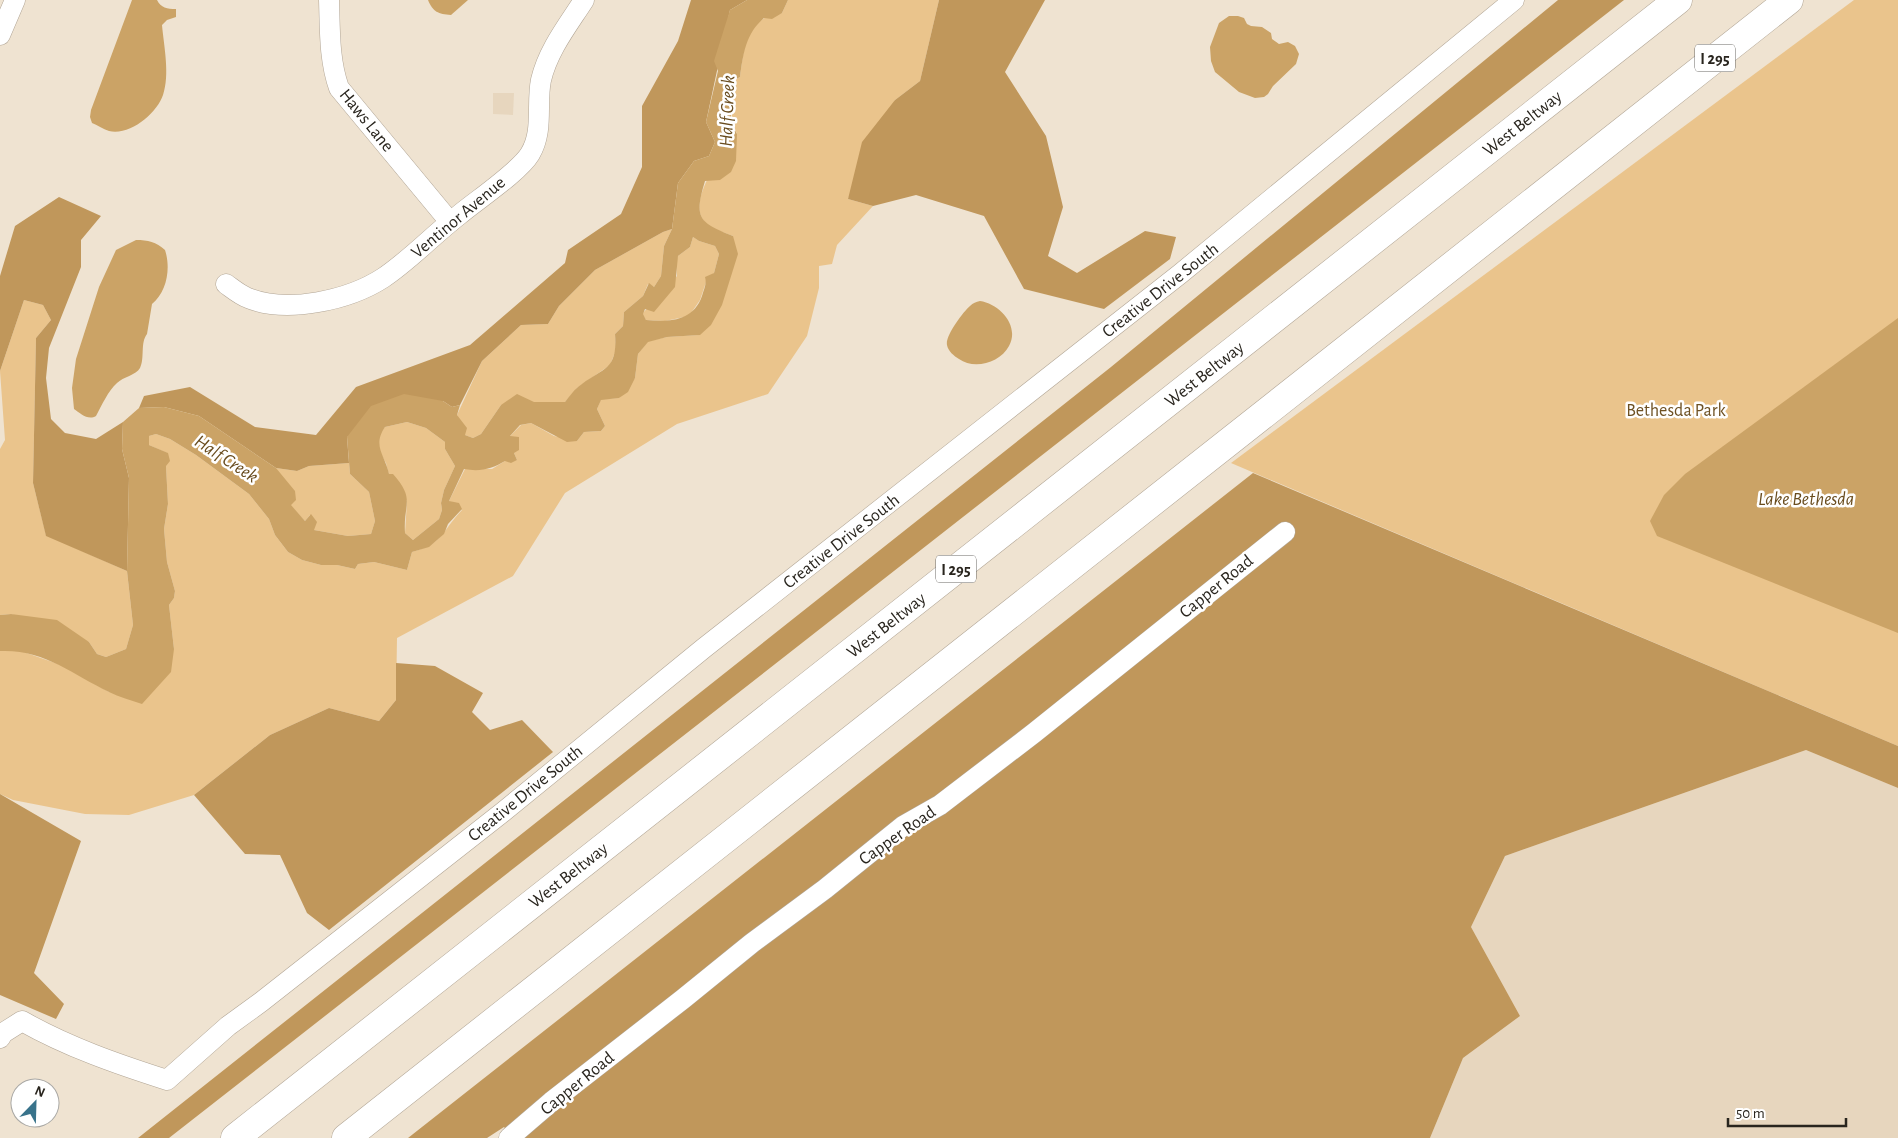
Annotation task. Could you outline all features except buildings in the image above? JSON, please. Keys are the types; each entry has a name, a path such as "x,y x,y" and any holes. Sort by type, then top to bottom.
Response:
{"highway":[{"name":"I 295","path":"346,1138 1789,0"},
{"name":"West Beltway","path":"235,1138 1671,5"}],"street":[{"path":"0,35 15,0"},
{"name":"Haws Lane","path":"328,0 331,56 340,88 450,222"},
{"name":"Ventinor Avenue","path":"226,284 248,298 265,303 295,305 320,302 352,293 382,279 401,264 519,167 530,155 536,141 539,125 538,94 547,62 584,0"},
{"name":"Creative Drive South","path":"0,1038 3,1033 22,1021 47,1035 113,1062 167,1080 228,1026 503,812 704,648 1195,262 1514,0"},
{"name":"Capper Road","path":"509,1138 551,1102 752,943 825,889 903,826 940,804 1034,733 1285,532"}],"shaded area":[{"path":"691,0 747,0 730,10 706,122 715,142 709,156 694,161 678,183 672,229 663,232 595,270 559,306 548,324 521,325 482,361 460,405 452,407 443,401 347,437 349,463 309,466 297,471 276,468 199,416 164,407 139,408 144,396 190,387 255,427 316,435 356,387 470,345 565,263 568,250 621,214 642,167 642,106 678,41"},
{"path":"939,0 1045,0 1005,72 1046,136 1063,207 1048,256 1077,273 1145,231 1176,237 1170,259 1104,309 1024,289 984,216 916,195 873,206 848,199 862,142 895,100 920,81"},
{"path":"1558,0 1624,0 169,1138 138,1138 1111,367"},
{"path":"493,93 514,93 513,115 493,114"},
{"path":"59,197 101,216 81,240 81,267 49,348 46,378 51,419 65,433 96,439 123,422 122,449 129,478 127,571 46,536 33,483 36,338 51,320 43,305 24,300 0,371 0,276 15,226"},
{"path":"1253,473 1898,746 1898,788 1806,750 1505,856 1471,927 1520,1016 1463,1058 1430,1138 514,1138 504,1127 487,1138 408,1138"},
{"path":"396,663 435,666 483,693 472,712 490,730 522,720 553,752 329,930 307,913 280,855 245,854 194,795 270,735 329,708 379,721 396,700"},
{"path":"1806,750 1898,788 1898,1138 1430,1138 1463,1058 1520,1016 1471,927 1505,856"},
{"path":"0,794 81,841 34,973 64,1004 56,1019 0,995"}],"green space":[{"path":"788,0 939,0 920,81 895,100 848,199 873,206 837,245 832,264 819,266 819,288 807,336 768,394 677,424 565,493 513,576 397,638 396,700 379,721 329,708 270,735 194,795 129,815 85,814 13,800 0,794 0,651 18,650 61,665 109,692 174,649 169,605 174,598 175,591 167,562 164,529 168,504 167,453 149,445 149,436 156,434 170,439 196,455 249,494 269,519 275,535 288,552 302,560 321,565 337,565 355,569 358,564 374,562 407,570 412,552 436,541 462,510 449,501 465,469 492,469 505,461 517,460 514,453 518,437 509,437 521,425 531,423 554,436 577,441 584,432 601,431 605,426 597,409 601,399 619,398 635,378 638,354 648,341 667,337 699,335 733,236 716,230 703,220 700,200 717,163 737,134 731,107 732,94 734,80 740,77 748,37 763,19 782,13"},
{"name":"Bethesda Park","path":"1854,0 1898,0 1898,746 1231,463"},
{"path":"672,229 664,246 661,276 654,287 648,284 643,296 624,312 623,326 615,334 616,350 610,365 577,388 565,402 501,405 481,434 473,438 465,435 457,415 482,361 521,325 548,324 559,306 595,270 663,232"},
{"path":"693,237 715,246 719,254 714,273 706,282 700,300 689,316 665,321 646,320 642,314 677,276 676,261 678,256 690,247"},
{"path":"24,300 43,305 51,320 36,338 33,483 46,535 127,571 133,625 126,649 106,657 97,654 89,642 11,614 0,615 0,449 5,440 0,371"},
{"path":"407,422 426,428 445,442 445,449 455,466 444,490 439,519 413,540 405,533 407,501 389,475 386,463 379,451 378,436 385,427"},
{"path":"349,463 350,474 369,492 375,521 371,534 348,536 314,530 310,515 305,521 290,505 276,468 297,471 309,466"}],"water":[{"path":"132,0 157,0 165,8 176,9 176,17 167,20 162,25 166,60 165,87 160,102 142,122 125,130 109,131 92,123 90,117 91,110"},
{"path":"428,0 468,0 451,15 436,12"},
{"name":"Half Creek","path":"747,0 788,0 782,13 772,19 764,18 749,37 744,52 740,77 734,80 731,99 731,123 737,134 736,161 731,172 720,180 705,181 700,203 702,217 712,227 733,236 738,254 722,305 711,325 700,335 667,337 648,342 638,354 635,378 628,392 619,398 601,400 597,409 605,426 601,431 584,432 577,441 567,442 531,423 520,425 510,436 519,437 519,450 514,453 517,460 511,463 505,461 486,469 464,469 449,501 459,503 462,509 448,524 444,534 429,547 412,552 407,570 374,562 358,564 355,569 337,565 321,565 302,560 288,552 275,535 269,519 249,494 196,455 170,439 156,434 149,436 149,445 168,453 170,461 166,466 168,504 164,529 167,562 175,591 174,598 169,605 174,649 171,672 142,704 109,692 44,658 16,651 0,651 0,615 11,614 57,620 89,642 97,654 106,657 126,649 133,625 127,571 129,478 122,449 123,422 139,408 164,407 199,416 276,468 295,491 296,500 291,505 305,521 311,514 317,522 314,530 348,536 371,534 375,521 369,492 350,474 347,437 371,406 404,394 443,401 452,407 460,405 457,415 467,428 465,435 473,438 481,434 501,405 517,394 534,402 565,402 578,387 607,367 614,356 615,334 623,326 624,312 643,296 649,283 654,287 661,276 664,246 672,229 678,183 694,161 709,156 715,142 706,122 718,71 714,61 730,10","holes":["693,237 715,246 719,254 714,273 705,277 706,282 698,305 686,316 663,321 646,320 643,314 645,309 654,312 675,287 678,256 690,247","407,422 426,428 445,442 445,449 455,466 444,490 439,519 413,540 405,533 407,502 404,490 393,474 389,474 379,445 381,434 385,427"]},
{"path":"1229,16 1244,18 1247,24 1251,26 1262,27 1271,33 1272,39 1279,44 1288,42 1295,46 1299,54 1296,64 1264,97 1255,98 1239,92 1215,72 1211,61 1210,47 1219,23"},
{"path":"136,240 152,242 165,250 168,264 166,279 161,293 152,304 140,368 114,386 105,398 96,416 90,418 74,409 72,388 76,359 99,287 116,250"},
{"path":"980,301 995,306 1001,311 1010,324 1012,338 1009,346 1000,357 986,363 972,364 953,355 947,345 947,341 963,313 972,304"},
{"name":"Lake Bethesda","path":"1898,318 1898,633 1657,536 1650,521 1664,495 1685,474"}]}
